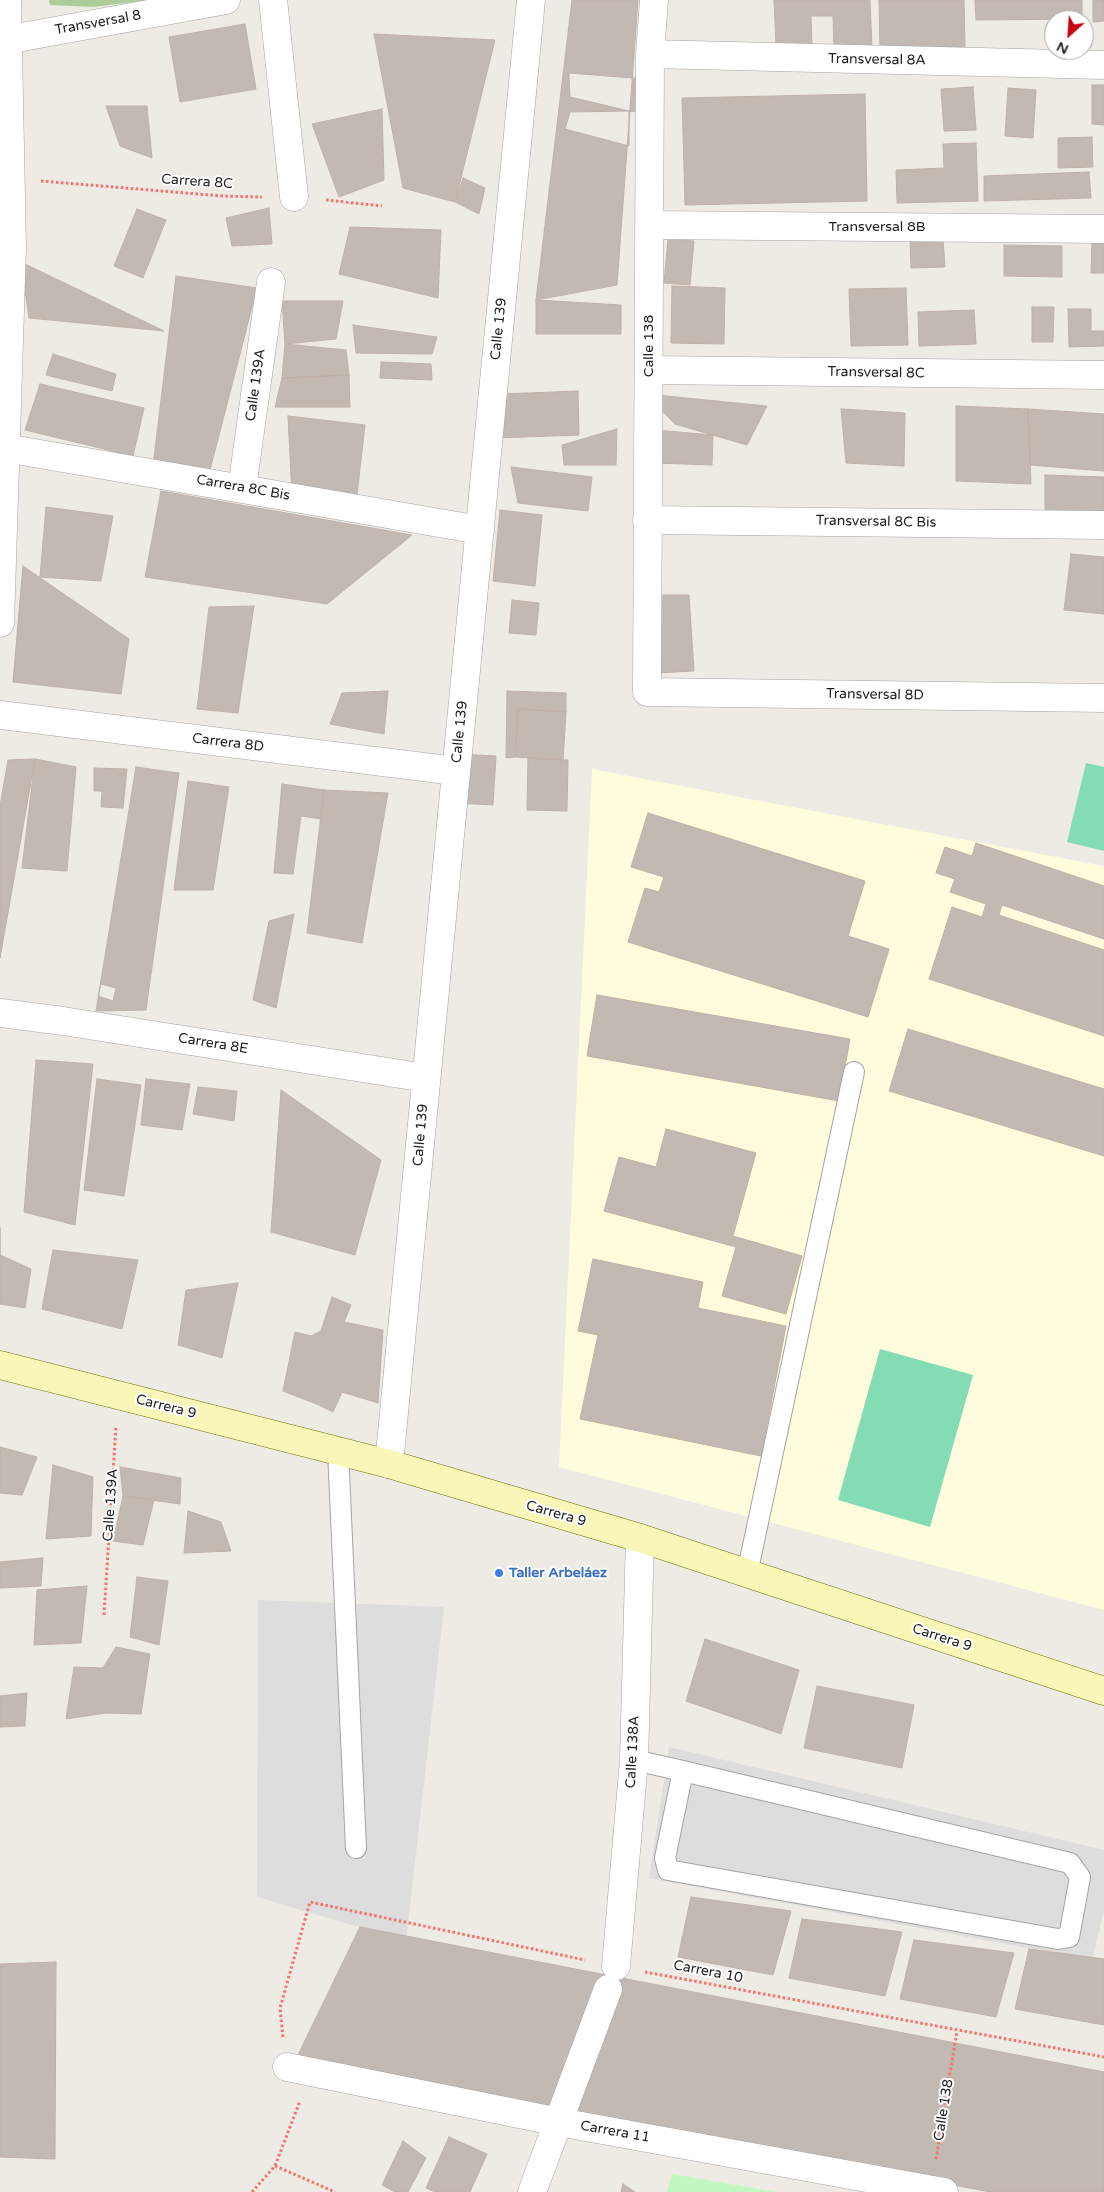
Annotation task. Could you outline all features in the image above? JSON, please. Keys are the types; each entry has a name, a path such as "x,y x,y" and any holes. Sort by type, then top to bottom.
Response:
{"street":[{"path":"0,623 5,448 6,248 10,178 3,40 7,0"},
{"name":"Transversal 8","path":"3,40 226,0"},
{"path":"273,0 294,198"},
{"name":"Calle 139","path":"389,1464 531,0"},
{"name":"Calle 138","path":"647,692 650,54 654,0"},
{"name":"Transversal 8A","path":"650,54 1104,66"},
{"name":"Transversal 8B","path":"650,225 1104,229"},
{"name":"Calle 139A","path":"242,488 271,282"},
{"name":"Transversal 8C","path":"649,370 1104,375"},
{"name":"Carrera 8C Bis","path":"5,448 480,530"},
{"name":"Transversal 8C Bis","path":"648,520 1104,524"},
{"name":"Transversal 8D","path":"647,692 1104,698"},
{"name":"Carrera 8D","path":"0,715 456,771"},
{"name":"Carrera 8E","path":"0,1013 73,1022 426,1078"},
{"name":"Carrera 9","path":"0,1366 389,1464 640,1538 1104,1691"},
{"name":"Calle 138A","path":"532,2192 612,1978 634,1760 640,1538"},
{"name":"Carrera 11","path":"287,2067 559,2122 938,2191"}],"lane":[{"path":"747,1574 854,1072"},
{"path":"338,1451 356,1848"},
{"path":"634,1760 683,1771 1070,1863 1080,1877 1069,1937 1058,1939 668,1870 665,1858 683,1771"}],"path":[{"name":"Carrera 8C","path":"10,178 222,196 294,198 382,206"},
{"name":"Calle 139A","path":"104,1615 118,1395"},
{"name":"Carrera 10","path":"310,1902 612,1978 957,2031 1104,2057"},
{"name":"Calle 138","path":"938,2191 957,2031"},
{"path":"274,2166 335,2192"}],"shaded area":[{"path":"592,769 1104,866 1104,1610 559,1467"},
{"path":"258,1600 444,1607 406,1941 257,1897"},
{"path":"669,1747 1104,1850 1104,1911 1092,1960 649,1878"}],"green space":[{"path":"49,0 149,0 94,7 50,5"},
{"path":"1086,763 1104,767 1104,851 1067,842"},
{"path":"880,1349 973,1375 930,1527 838,1500"},
{"path":"672,2174 776,2192 667,2192"}],"building":[{"path":"572,0 638,0 617,285 536,300"},
{"path":"774,0 870,0 872,50 834,52 833,16 811,16 812,46 776,47"},
{"path":"879,0 964,0 965,49 880,50"},
{"path":"975,0 1082,0 1082,10 1044,10 1044,19 976,20"},
{"path":"1093,0 1104,0 1104,21 1094,22"},
{"path":"245,24 256,89 180,102 169,37"},
{"path":"374,34 495,40 455,202 403,188"},
{"path":"569,73 646,79 644,113 570,97"},
{"path":"1092,85 1104,85 1104,125 1092,124"},
{"path":"973,87 976,130 944,131 941,89"},
{"path":"1008,88 1036,90 1033,138 1005,136"},
{"path":"865,94 867,201 685,205 682,98"},
{"path":"106,106 147,106 152,158 120,146"},
{"path":"382,109 384,180 339,197 312,124"},
{"path":"629,111 629,146 565,129 570,112"},
{"path":"1092,137 1093,167 1058,168 1058,138"},
{"path":"976,143 978,201 897,203 896,170 944,168 943,144"},
{"path":"1089,172 1091,198 984,201 984,176"},
{"path":"463,178 485,188 479,214 455,202"},
{"path":"269,208 272,244 232,246 226,218"},
{"path":"137,209 166,220 143,278 114,266"},
{"path":"350,227 441,230 438,298 339,274"},
{"path":"668,239 694,241 690,285 664,283"},
{"path":"943,239 945,267 911,268 910,241"},
{"path":"1092,242 1104,242 1104,273 1091,273"},
{"path":"1004,245 1062,246 1062,277 1004,276"},
{"path":"21,262 164,331 29,318"},
{"path":"176,276 257,288 210,470 153,466"},
{"path":"672,286 725,288 724,344 671,343"},
{"path":"906,288 908,345 851,346 849,289"},
{"path":"536,300 621,305 621,334 536,334"},
{"path":"282,301 343,301 336,339 285,344"},
{"path":"1032,307 1054,307 1053,342 1032,342"},
{"path":"1068,309 1091,309 1091,331 1104,331 1104,346 1069,347"},
{"path":"974,310 976,344 919,346 918,312"},
{"path":"353,325 437,337 432,354 356,353"},
{"path":"285,344 346,350 349,375 282,378"},
{"path":"53,354 116,374 112,391 46,375"},
{"path":"381,362 431,364 432,380 380,378"},
{"path":"349,375 350,407 275,407 282,378"},
{"path":"40,384 144,408 133,456 25,430"},
{"path":"578,391 579,435 496,438 502,394"},
{"path":"646,394 767,406 747,445 675,424"},
{"path":"956,406 1028,409 1031,484 956,481"},
{"path":"841,409 905,413 904,466 846,463"},
{"path":"1028,409 1104,414 1104,471 1030,465"},
{"path":"288,416 365,425 356,503 292,495"},
{"path":"617,429 616,465 564,465 562,445"},
{"path":"655,430 713,435 712,465 655,463"},
{"path":"511,467 592,477 588,511 518,503"},
{"path":"1045,475 1104,477 1104,516 1045,516"},
{"path":"161,491 412,535 327,604 145,577"},
{"path":"46,507 113,516 101,581 40,577"},
{"path":"500,510 542,515 535,586 493,581"},
{"path":"1071,554 1104,557 1104,614 1064,610"},
{"path":"23,566 129,639 121,694 13,682"},
{"path":"654,595 689,595 694,671 656,673"},
{"path":"512,600 539,603 536,635 509,633"},
{"path":"254,606 238,713 197,709 209,607"},
{"path":"388,691 384,734 330,724 342,693"},
{"path":"507,691 566,693 566,712 518,709 515,757 506,758"},
{"path":"518,709 566,712 563,760 515,757"},
{"path":"459,754 496,756 493,805 456,803"},
{"path":"528,758 568,760 567,811 527,810"},
{"path":"35,759 76,767 67,871 22,868"},
{"path":"35,759 0,958 0,806 8,760"},
{"path":"136,767 179,773 146,1010 96,1011"},
{"path":"94,768 127,769 123,808 101,807 102,791 94,791"},
{"path":"188,781 229,787 213,890 174,890"},
{"path":"282,784 324,790 321,819 301,816 293,874 274,873"},
{"path":"324,790 388,793 362,943 307,933"},
{"path":"648,813 865,881 848,936 889,949 868,1017 628,942 645,888 659,892 664,877 631,867"},
{"path":"976,843 1104,886 1104,939 1002,905 999,915 1104,950 1104,1036 929,979 952,907 982,917 986,904 950,892 955,879 936,873 945,847 972,856"},
{"path":"294,914 276,1008 253,1000 269,921"},
{"path":"101,984 116,988 113,1001 98,996"},
{"path":"597,995 850,1039 839,1101 587,1056"},
{"path":"908,1029 1104,1089 1104,1156 889,1091"},
{"path":"36,1060 93,1064 75,1225 24,1212"},
{"path":"97,1079 141,1085 124,1196 84,1190"},
{"path":"146,1079 190,1084 182,1130 141,1125"},
{"path":"198,1087 237,1091 234,1121 193,1114"},
{"path":"281,1090 381,1160 355,1255 271,1232"},
{"path":"666,1129 756,1153 733,1236 802,1256 786,1314 722,1296 736,1247 604,1211 619,1157 656,1167"},
{"path":"53,1250 138,1260 122,1329 42,1309"},
{"path":"0,1255 31,1269 25,1308 0,1304"},
{"path":"593,1259 703,1282 698,1308 786,1326 761,1456 580,1419 598,1335 578,1331"},
{"path":"238,1283 222,1358 178,1345 186,1290"},
{"path":"332,1297 351,1305 344,1322 383,1330 378,1403 342,1392 333,1412 283,1391 295,1332 311,1336 321,1331"},
{"path":"0,1447 37,1457 22,1495 0,1493"},
{"path":"53,1465 93,1477 91,1536 46,1539"},
{"path":"120,1467 181,1478 180,1504 123,1496"},
{"path":"123,1496 154,1500 143,1545 113,1541"},
{"path":"188,1511 221,1522 231,1551 184,1553"},
{"path":"43,1558 41,1586 0,1588 0,1562"},
{"path":"137,1577 168,1581 159,1645 130,1637"},
{"path":"87,1586 81,1643 34,1645 37,1590"},
{"path":"705,1639 799,1670 781,1734 686,1701"},
{"path":"116,1647 150,1654 141,1714 106,1713 66,1719 74,1667 103,1668"},
{"path":"817,1686 914,1705 902,1768 804,1748"},
{"path":"27,1693 25,1726 0,1727 0,1696"},
{"path":"691,1897 791,1911 773,1975 678,1957"},
{"path":"802,1919 902,1932 885,1996 789,1978"},
{"path":"360,1927 1104,2072 1104,2192 990,2192 296,2059"},
{"path":"914,1940 1014,1953 996,2017 900,1999"},
{"path":"1029,1949 1104,1959 1104,2025 1015,2009"},
{"path":"56,1962 55,2159 0,2157 0,1964"},
{"path":"449,2137 487,2154 470,2192 435,2192 426,2188"},
{"path":"403,2141 426,2158 408,2192 395,2192 382,2185"},
{"path":"623,2184 635,2192 621,2192"}],"place":[{"name":"Taller Arbeláez","path":"499,1573"}]}
